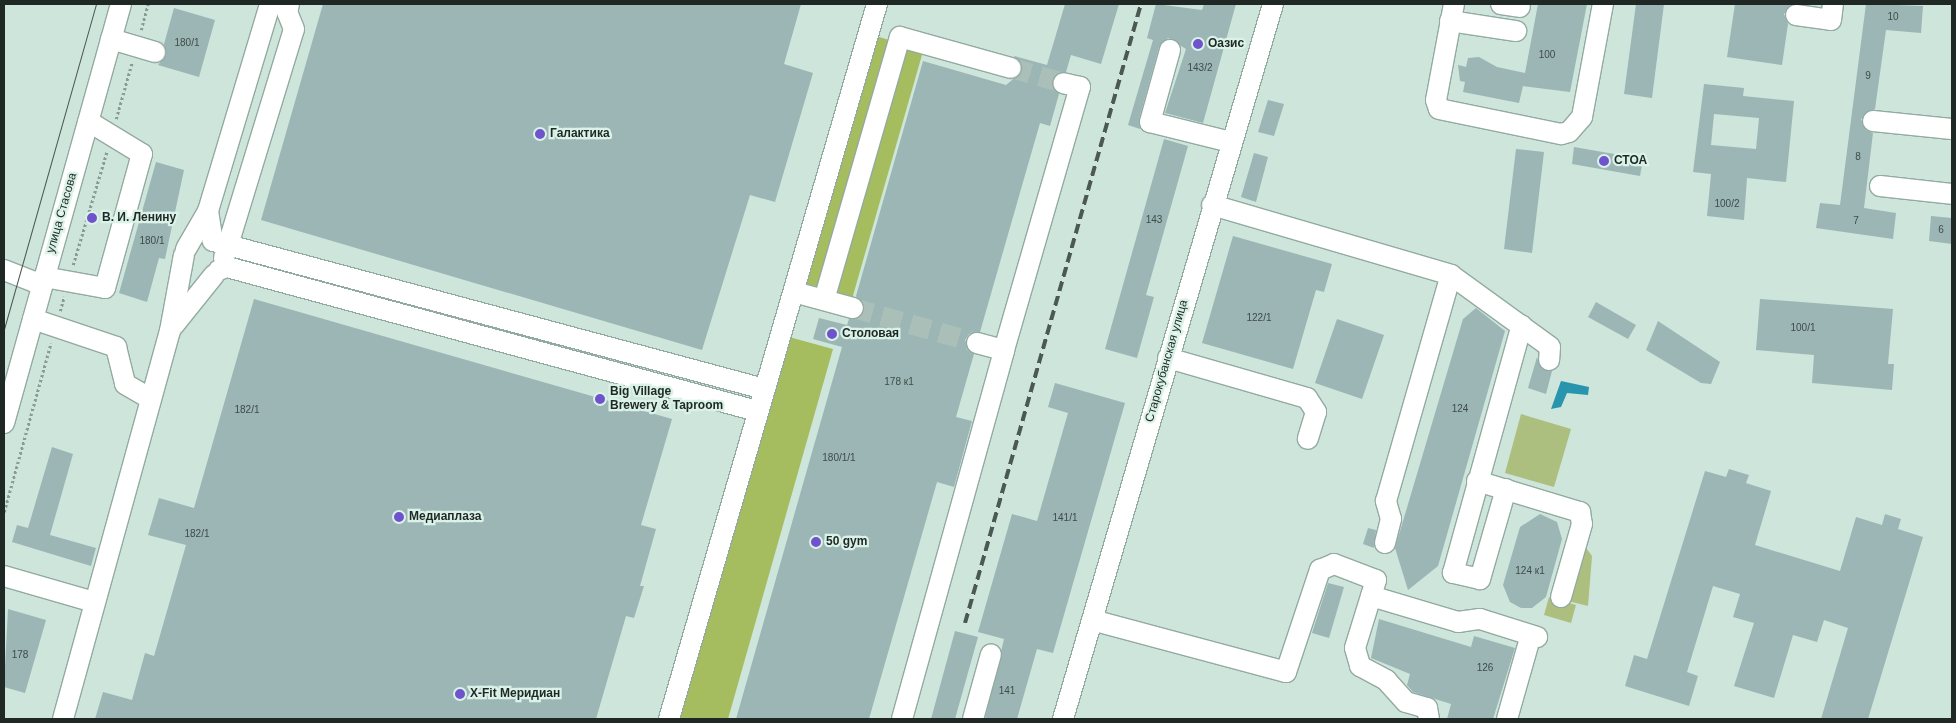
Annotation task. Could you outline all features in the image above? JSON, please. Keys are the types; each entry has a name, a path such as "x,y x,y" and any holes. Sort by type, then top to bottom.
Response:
{"street":[{"name":"улица Стасова","path":"4,423 121,4"},
{"path":"63,719 170,331 185,252 208,211 270,4"},
{"path":"170,331 218,270 221,244 294,29 287,12 289,4"},
{"path":"669,719 877,4"},
{"name":"Старокубанская улица","path":"1063,719 1212,205 1273,4"},
{"path":"1516,31 1452,12 1436,100 1439,109 1561,134 1569,132 1582,117 1603,4"},
{"path":"1796,15 1831,20 1833,4"},
{"path":"824,300 900,37 1011,68"},
{"path":"111,39 146,49"},
{"path":"1170,50 1150,122 1231,142"},
{"path":"902,719 1004,350 1080,88 1063,83"},
{"path":"4,270 43,281 68,281 105,288 142,154 88,121"},
{"path":"1873,121 1952,128"},
{"path":"1880,186 1952,194"},
{"path":"1212,205 1451,275 1522,325 1546,354"},
{"path":"208,211 221,244"},
{"path":"185,252 201,239 764,390"},
{"path":"185,252 186,266 194,276 227,267 758,411"},
{"path":"1385,543 1391,518 1386,501 1451,275"},
{"path":"794,292 853,308"},
{"path":"33,319 116,347 125,384 151,399"},
{"path":"1506,490 1481,577 1475,580 1451,570 1522,325"},
{"path":"977,343 1004,350"},
{"path":"1168,358 1307,398 1316,412 1308,439"},
{"path":"1477,481 1575,510 1583,518 1561,596"},
{"path":"1092,620 1286,672 1324,566 1334,564 1374,577 1371,596 1355,648 1360,666 1386,680 1406,702 1427,708 1429,719"},
{"path":"4,576 94,602"},
{"path":"1371,596 1458,622 1480,619 1534,636 1507,719"},
{"path":"973,719 991,654"}],"path":[{"path":"4,512 68,281 112,135 146,49 148,4"}],"green space":[{"path":"876,36 892,41 821,287 805,284"},
{"path":"903,42 924,48 852,299 833,293"},
{"path":"789,337 833,349 728,719 680,719"},
{"path":"1521,414 1571,429 1554,487 1505,473"},
{"path":"1584,545 1592,556 1588,606 1568,601"},
{"path":"1549,597 1576,605 1571,623 1544,615"}],"water":[{"path":"1561,381 1589,387 1588,395 1567,393 1561,407 1551,409"}],"building":[{"name":"Галактика","path":"323,4 801,4 784,64 813,73 775,202 750,195 702,350 261,220"},
{"path":"1065,4 1119,4 1101,64 1071,55 1066,72 1052,80 1059,94 1050,126 1040,123 980,332 969,334 965,340 974,354 956,417 972,421 954,487 937,482 869,719 736,719 842,347 813,339 819,318 847,325 849,319 864,312 856,296 923,61 1006,85 1022,72 1014,56 1047,65"},
{"path":"1156,4 1202,10 1204,4 1236,4 1203,123 1165,113 1186,49 1168,38 1159,47 1139,119 1140,129 1128,125 1153,40 1147,38"},
{"path":"1538,4 1587,4 1570,92 1523,86 1519,103 1463,92 1465,82 1460,81 1458,65 1466,67 1468,58 1479,57 1497,67 1525,73"},
{"path":"1636,4 1664,4 1652,98 1624,94"},
{"path":"1735,4 1791,4 1784,14 1788,24 1782,65 1727,57"},
{"path":"1866,4 1923,6 1921,33 1886,30 1875,109 1861,119 1866,130 1873,133 1864,208 1896,213 1893,239 1816,228 1820,203 1840,205"},
{"path":"174,8 215,20 199,77 158,65 166,55 164,44"},
{"path":"1704,84 1744,88 1743,96 1794,101 1786,182 1747,178 1744,220 1707,216 1711,174 1693,172","holes":["1714,114 1759,118 1756,149 1711,145"]},
{"path":"1268,100 1284,104 1274,136 1258,132"},
{"path":"1164,139 1188,146 1146,295 1154,297 1137,358 1105,349"},
{"path":"1574,147 1643,159 1640,176 1572,164"},
{"path":"1516,149 1544,152 1532,253 1504,249"},
{"path":"1254,153 1268,157 1256,202 1241,197"},
{"path":"156,162 184,170 165,259 159,258 147,302 119,293"},
{"path":"1931,216 1952,218 1952,244 1929,241"},
{"path":"1233,236 1332,264 1324,292 1316,290 1293,369 1202,343"},
{"name":"Медиаплаза","path":"254,299 672,419 641,525 656,529 640,586 644,586 634,618 626,616 596,719 95,719 103,692 132,700 145,653 154,656 186,545 148,535 159,498 194,508"},
{"path":"1760,299 1893,309 1888,364 1894,364 1892,390 1812,383 1814,355 1756,350"},
{"path":"1596,302 1636,325 1628,339 1588,317"},
{"path":"1476,308 1505,331 1438,566 1408,590 1395,548 1463,319"},
{"path":"1337,319 1384,335 1362,399 1315,383"},
{"path":"1658,321 1720,362 1711,384 1701,383 1646,350"},
{"path":"1537,357 1542,369 1552,371 1546,394 1528,388"},
{"path":"1055,383 1125,403 1053,653 1037,649 1017,719 985,719 1004,639 978,632 1012,514 1037,521 1068,413 1048,407"},
{"path":"52,447 73,454 50,535 96,548 91,566 12,542 17,525 28,528"},
{"path":"1729,469 1749,475 1746,483 1771,491 1755,545 1840,571 1856,517 1882,525 1885,514 1901,519 1898,529 1923,537 1868,719 1821,719 1848,628 1824,620 1817,642 1793,635 1774,698 1734,686 1754,623 1733,617 1740,594 1713,586 1687,672 1698,676 1689,706 1625,686 1634,655 1647,659 1705,471 1726,477"},
{"path":"1540,514 1557,522 1562,539 1546,597 1532,608 1521,608 1510,602 1503,585 1520,527"},
{"path":"1368,528 1376,530 1374,548 1363,544"},
{"path":"1328,583 1344,587 1329,638 1312,633"},
{"path":"8,609 46,620 25,693 4,687"},
{"path":"1379,619 1471,647 1474,636 1515,648 1493,719 1447,719 1451,704 1413,692 1407,685 1410,674 1371,658"},
{"path":"955,631 978,637 955,719 931,719"}],"tunnel":[{"path":"1011,68 1063,83"},
{"path":"853,308 977,343"}],"tram line":[{"path":"4,329 96,4"}],"railway":[{"path":"965,623 1141,4"}],"place":[{"name":"Оазис","path":"1198,44"},
{"name":"Галактика","path":"540,134"},
{"name":"СТОА","path":"1604,161"},
{"name":"В. И. Ленину","path":"92,218"},
{"name":"Столовая","path":"832,334"},
{"name":"Big Village Brewery & Taproom","path":"600,399"},
{"name":"Медиаплаза","path":"399,517"},
{"name":"50 gym","path":"816,542"},
{"name":"X-Fit Меридиан","path":"460,694"}]}
